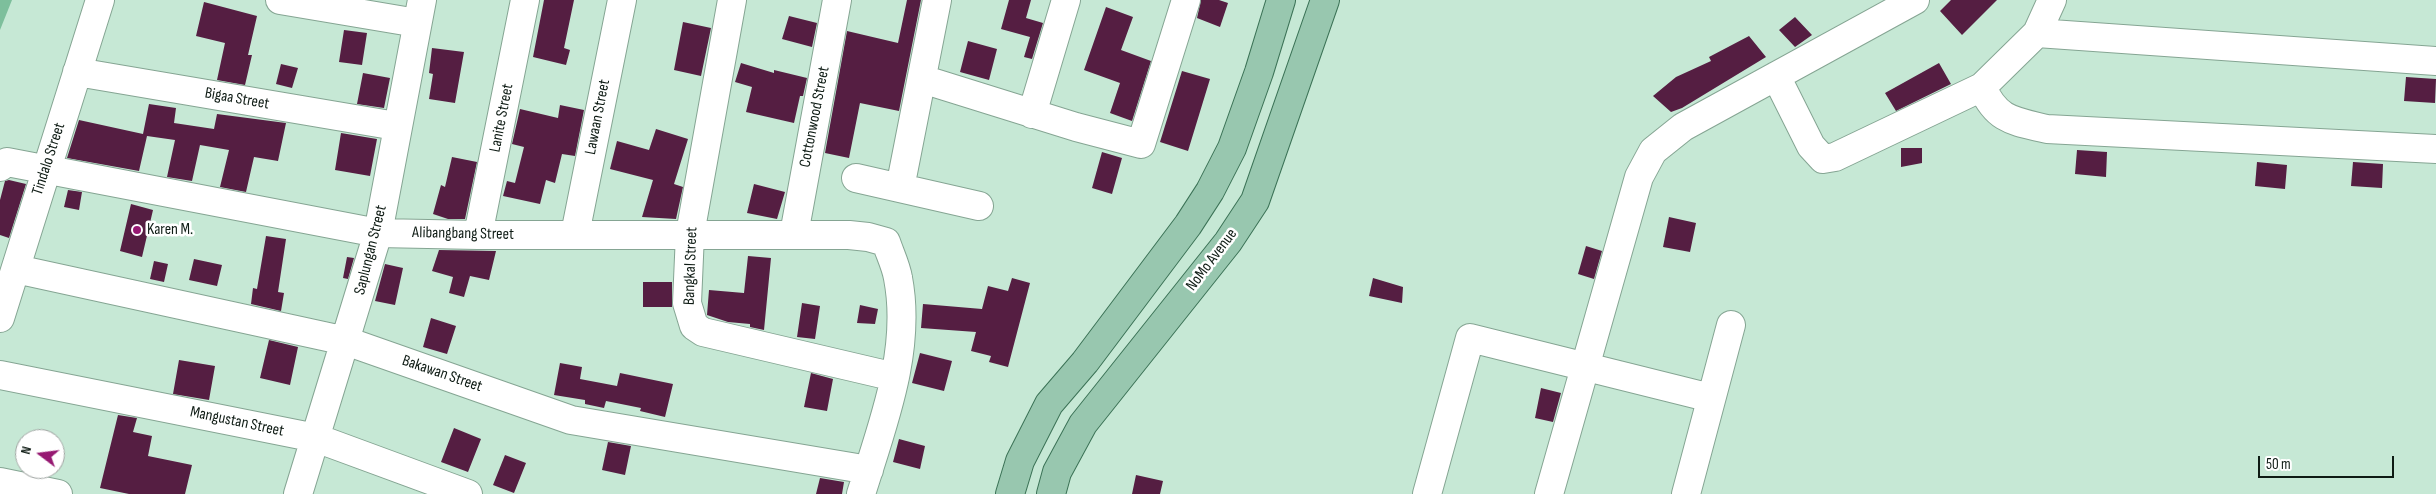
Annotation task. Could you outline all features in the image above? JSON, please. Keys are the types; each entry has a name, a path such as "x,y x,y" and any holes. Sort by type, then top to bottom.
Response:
{"main road":[{"path":"1010,494 1020,461 1049,404 1084,362 1188,225 1210,191 1232,148 1259,72 1281,0"},
{"name":"NoMo Avenue","path":"1050,494 1057,472 1083,424 1228,242 1255,201 1325,0"}],"street":[{"name":"Tindalo Street","path":"0,318 100,0"},
{"path":"280,0 419,11"},
{"name":"Lanite Street","path":"478,235 525,0"},
{"name":"Lawaan Street","path":"575,234 622,0"},
{"name":"Bangkal Street","path":"732,0 690,234 688,303 694,326 703,332 895,377"},
{"name":"Cottonwood Street","path":"794,234 837,0"},
{"path":"900,188 937,0"},
{"path":"1032,114 1066,0"},
{"path":"922,79 1032,114 1142,144 1186,0"},
{"path":"1549,494 1639,177 1653,151 1683,126 1915,0"},
{"path":"1776,76 1811,146 1823,159 1835,157 1982,87 2037,33 2052,0"},
{"name":"Saplungan Street","path":"298,494 378,233 396,126 419,11"},
{"path":"2037,33 2436,61"},
{"name":"Bigaa Street","path":"77,72 396,126"},
{"path":"1982,87 1990,104 2007,120 2047,129 2436,149"},
{"name":"Alibangbang Street","path":"0,167 7,162 378,233 478,235 794,234 868,237 886,242 898,278 901,306 901,340 895,377"},
{"path":"856,178 979,206"},
{"name":"Bakawan Street","path":"16,269 346,341 571,420 865,482"},
{"path":"1686,494 1731,325"},
{"path":"1427,494 1470,338 1711,398"},
{"name":"Mangustan Street","path":"0,375 316,438 468,494"},
{"path":"865,482 895,377"},
{"path":"0,482 58,494"}],"green space":[{"path":"0,0 12,0 0,30"}],"building":[{"path":"544,0 574,0 564,48 570,50 566,65 533,57"},
{"path":"907,0 921,0 899,111 860,103 849,158 825,153 847,31 898,43"},
{"path":"1009,0 1031,0 1026,18 1043,23 1032,59 1024,57 1030,37 1001,29"},
{"path":"1201,0 1219,0 1228,3 1220,27 1197,18"},
{"path":"1951,0 1997,0 1962,35 1940,11"},
{"path":"204,2 257,16 248,55 252,55 245,85 217,80 225,43 196,36"},
{"path":"1106,7 1133,17 1121,50 1151,61 1132,121 1110,113 1120,83 1084,70"},
{"path":"789,16 817,23 812,47 782,39"},
{"path":"1795,17 1812,35 1795,47 1779,30"},
{"path":"683,22 711,28 701,76 674,70"},
{"path":"344,30 367,33 362,65 339,62"},
{"path":"1749,36 1766,57 1682,108 1671,112 1653,96 1676,77 1711,61 1709,57"},
{"path":"968,41 997,49 989,80 960,72"},
{"path":"432,48 464,52 455,103 429,99 433,74 429,73"},
{"path":"741,63 774,73 774,70 807,78 803,96 800,96 794,123 746,112 752,87 735,82"},
{"path":"1939,63 1951,84 1896,111 1885,93"},
{"path":"281,64 298,68 292,88 276,84"},
{"path":"1182,71 1210,79 1188,151 1160,142"},
{"path":"363,73 390,78 384,108 357,104"},
{"path":"2406,77 2436,79 2435,103 2404,101"},
{"path":"149,104 176,108 174,123 214,129 217,114 286,123 278,161 254,157 246,192 220,187 229,150 200,145 192,181 167,177 175,140 147,136 139,171 67,158 79,120 143,134"},
{"path":"560,105 584,110 575,156 562,154 555,183 546,180 540,204 503,196 507,181 515,183 524,147 512,144 520,109 558,118"},
{"path":"656,129 688,139 674,184 683,187 676,219 642,217 653,180 610,169 617,141 649,150"},
{"path":"341,133 377,139 370,176 335,170"},
{"path":"1901,148 1922,148 1922,163 1901,167"},
{"path":"2077,150 2107,152 2106,177 2075,174"},
{"path":"1102,152 1122,158 1112,194 1092,188"},
{"path":"452,157 477,162 465,219 448,219 433,214 441,185 445,187"},
{"path":"2257,162 2287,165 2285,189 2255,186"},
{"path":"2353,162 2383,164 2382,188 2351,186"},
{"path":"9,180 26,184 9,238 0,235 0,200 5,181"},
{"path":"754,184 785,192 777,219 747,213"},
{"path":"68,190 82,192 79,210 64,207"},
{"name":"Karen M.","path":"131,204 153,210 142,257 120,251"},
{"path":"1669,217 1696,223 1690,252 1663,247"},
{"path":"266,236 286,239 278,292 284,293 281,311 251,304 253,288 257,289"},
{"path":"1586,246 1602,251 1594,279 1578,274"},
{"path":"439,250 496,251 489,280 470,276 464,297 449,293 453,277 432,271"},
{"path":"748,256 771,258 764,330 750,327 750,324 728,322 707,315 709,290 744,293"},
{"path":"347,257 354,258 348,279 343,278"},
{"path":"194,259 222,265 217,286 189,280"},
{"path":"154,261 168,264 164,282 150,279"},
{"path":"385,264 403,268 395,305 375,301"},
{"path":"1012,278 1030,283 1008,367 989,362 991,356 971,351 976,332 921,328 923,304 982,309 988,286 1008,291"},
{"path":"1373,278 1403,287 1402,303 1369,296"},
{"path":"643,282 672,282 672,307 643,307"},
{"path":"802,303 820,306 815,339 797,337"},
{"path":"860,305 878,309 875,324 857,323"},
{"path":"431,318 456,326 447,354 423,347"},
{"path":"269,340 298,347 290,385 260,378"},
{"path":"920,353 952,361 944,391 912,383"},
{"path":"179,360 215,366 209,400 173,394"},
{"path":"560,363 582,367 580,379 617,386 620,373 673,384 665,417 640,411 641,408 606,401 604,408 585,404 585,400 554,395"},
{"path":"811,373 833,379 827,411 804,407"},
{"path":"1541,388 1561,393 1553,422 1535,418"},
{"path":"118,415 137,418 133,432 152,436 148,456 192,465 185,494 129,494 100,488"},
{"path":"454,428 481,439 468,472 441,462"},
{"path":"899,439 925,446 920,469 893,462"},
{"path":"608,442 631,446 625,475 602,470"},
{"path":"505,455 526,463 514,493 493,485"},
{"path":"1136,475 1163,481 1160,494 1132,494"},
{"path":"820,478 844,482 842,494 816,494"}],"place":[{"name":"Karen M.","path":"137,230"}]}
